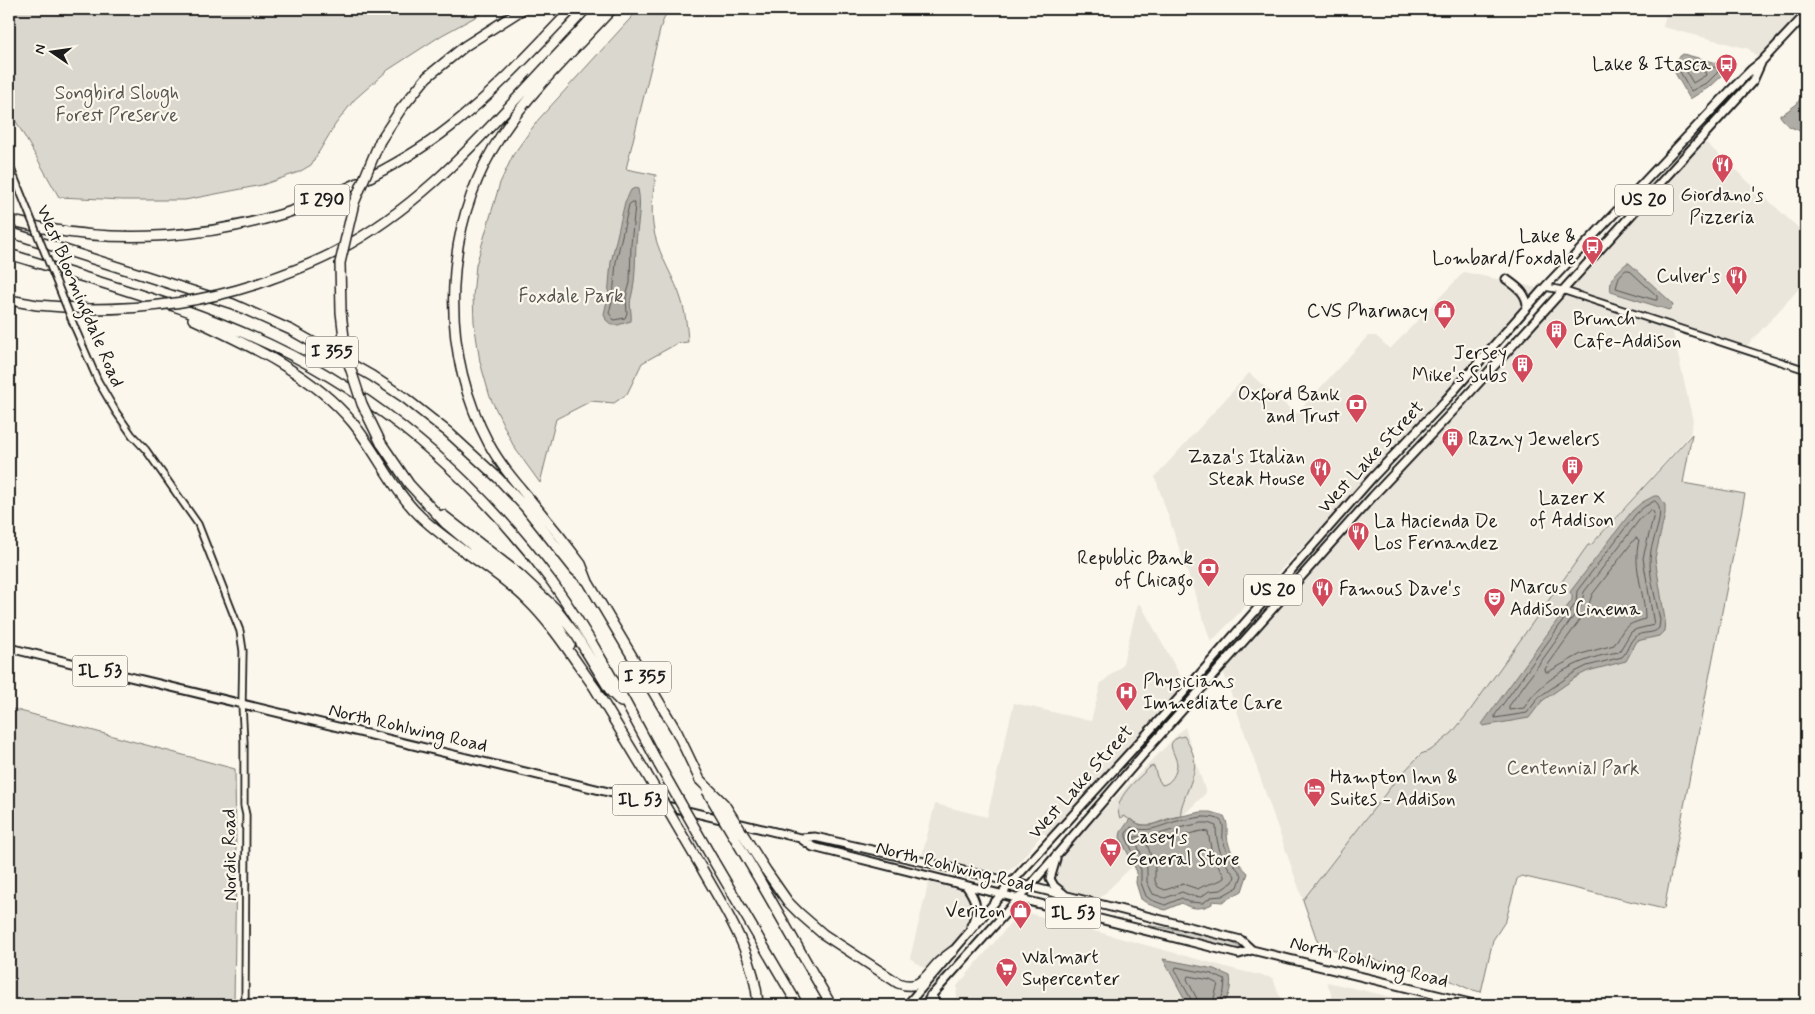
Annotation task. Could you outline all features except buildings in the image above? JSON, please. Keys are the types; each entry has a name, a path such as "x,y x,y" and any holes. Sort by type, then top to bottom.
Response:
{"highway":[{"path":"523,9 465,46 426,77 401,109 380,141 354,203 340,263 341,312 346,355 362,404 380,442 409,484 445,523 522,587 552,617 701,866 746,950 755,983 758,1005"},
{"name":"I 290","path":"9,220 50,230 79,233 129,236 168,234 238,225 279,215 327,198 416,152 450,128 500,85 572,9"},
{"name":"I 290","path":"9,300 37,305 90,309 164,306 200,300 257,284 317,261 380,225 415,200 449,169 600,9"},
{"path":"588,582 581,564 505,470 489,444 461,370 454,316 454,281 458,246 466,213 488,157 520,109 612,9"},
{"name":"I 355","path":"9,232 233,304 291,330 372,376 425,414 485,466 525,507 575,570 588,582 677,732 699,777 831,1005"},
{"name":"I 355","path":"9,254 147,297 250,336 294,356 391,419 425,445 490,506 552,582 585,633 713,860 798,1005"},
{"path":"147,297 233,338 301,376 326,395 355,425 404,497 418,514 447,539 512,586 527,600 540,613 597,691"},
{"path":"432,508 455,523 520,575 555,608 576,635 611,692 631,712"},
{"path":"699,777 724,804 788,902 823,934 898,983 910,986 922,980 953,952"},
{"path":"930,996 936,1005"}],"main road":[{"name":"West Lake Street","path":"1012,882 1164,715 1372,478 1444,402 1546,287 1748,72 1761,62 1806,14"},
{"name":"West Lake Street","path":"1030,887 1364,506 1753,81 1761,62"},
{"path":"1506,279 1523,293 1528,308"},
{"name":"North Rohlwing Road","path":"9,648 800,838 815,837 1012,882 1241,940 1252,950 1478,1005"},
{"name":"North Rohlwing Road","path":"800,838 813,847 967,887 1239,954 1252,950"},
{"path":"1059,852 1050,879 1054,886 1070,897"},
{"name":"US 20","path":"908,1005 1012,882"},
{"path":"967,887 977,907 976,916 967,935"},
{"name":"US 20","path":"925,1005 930,996 1030,887"},
{"path":"908,1005 916,1000 930,996"}],"street":[{"name":"West Bloomingdale Road","path":"9,164 98,381 132,435 146,450 198,524 240,631 243,651 242,705"},
{"path":"1546,287 1562,290 1806,370"},
{"name":"Nordic Road","path":"242,705 244,806 246,815 245,1005"}],"shaded area":[{"path":"1667,9 1806,9 1806,11 1761,61 1749,49 1663,27"},
{"path":"1703,140 1806,235 1806,281 1745,348 1671,324 1693,421 1690,434 1591,545 1588,545 1452,733 1431,750 1421,754 1396,780 1303,900 1222,668"},
{"path":"1464,272 1542,289 1369,478 1211,642 1155,477 1249,373 1296,414 1368,336 1376,336 1390,349"},
{"path":"1138,604 1141,605 1186,686 1050,837 1043,833 1016,866 1008,871 987,873 922,856 935,804 987,817 1014,703 1091,721 1101,683 1122,666"},
{"path":"1185,727 1206,793 1096,902 1061,890 1052,878 1061,853"},
{"path":"929,881 966,889 972,900 974,917 963,936 928,971 910,958"},
{"path":"1021,911 1237,970 1273,978 1283,1005 956,1005 957,986"},
{"path":"1327,982 1426,1005 1335,1005"}],"green space":[{"name":"Songbird Slough Forest Preserve","path":"9,9 490,9 442,35 388,70 354,100 335,125 311,165 299,172 262,185 185,200 123,200 59,197 9,109"},
{"name":"Foxdale Park","path":"639,9 668,9 661,26 626,169 656,175 652,219 660,251 681,299 688,342 678,343 642,363 627,394 614,403 591,401 556,419 540,483 514,447 490,397 480,362 474,322 473,296 476,265 500,183 513,155 538,120"},
{"name":"Centennial Park","path":"1692,434 1683,483 1745,494 1664,909 1521,876 1517,879 1506,920 1493,940 1481,992 1469,989 1443,977 1319,946 1303,900 1396,780 1421,754 1431,750 1452,733 1469,712 1588,545 1591,545"},
{"path":"9,708 235,769 234,1005 9,1005"},
{"path":"1184,736 1192,753 1195,766 1182,806 1181,816 1147,825 1133,822 1124,816 1120,818 1118,811 1122,797 1133,783 1150,767 1154,766 1157,777 1162,785 1171,780 1177,767 1172,744 1177,738"},
{"path":"1134,923 1208,936 1235,944 1244,950 1134,925"}],"water":[{"path":"1683,54 1721,64 1724,74 1711,86 1690,99 1674,71 1678,58"},
{"path":"1806,88 1806,136 1788,126 1780,114 1783,114 1797,104"},
{"path":"638,189 639,210 635,277 630,301 631,321 612,325 606,320 604,314 608,296 611,262 625,202 631,190"},
{"path":"1627,263 1672,303 1673,306 1669,310 1611,292 1612,279"},
{"path":"1654,496 1659,496 1665,505 1665,514 1655,558 1665,620 1664,631 1659,636 1637,641 1626,661 1588,671 1578,676 1542,701 1529,718 1483,726 1482,724 1572,600 1570,592 1632,511 1641,503"},
{"path":"1201,812 1210,812 1224,816 1227,823 1227,835 1231,851 1248,873 1242,891 1222,902 1212,901 1212,904 1201,908 1189,907 1182,903 1165,910 1148,904 1141,899 1136,883 1137,872 1120,837 1121,832 1130,819 1140,825 1151,825"},
{"path":"1163,959 1214,969 1230,976 1229,992 1222,1005 1188,1005"}],"place":[{"name":"Lake & Itasca","path":"1727,83"},
{"name":"Giordano's Pizzeria","path":"1722,183"},
{"name":"Lake & Lombard/Foxdale","path":"1592,266"},
{"name":"Culver's","path":"1736,295"},
{"name":"CVS Pharmacy","path":"1444,330"},
{"name":"Brunch Cafe-Addison","path":"1557,349"},
{"name":"Jersey Mike's Subs","path":"1523,383"},
{"name":"Oxford Bank and Trust","path":"1356,424"},
{"name":"Razny Jewelers","path":"1452,458"},
{"name":"Lazer X of Addison","path":"1572,486"},
{"name":"Zaza's Italian Steak House","path":"1321,487"},
{"name":"La Hacienda De Los Fernandez","path":"1358,551"},
{"name":"Republic Bank of Chicago","path":"1209,588"},
{"name":"Famous Dave's","path":"1323,608"},
{"name":"Marcus Addison Cinema","path":"1494,617"},
{"name":"Physicians Immediate Care","path":"1127,711"},
{"name":"Hampton Inn & Suites - Addison","path":"1314,807"},
{"name":"Casey's General Store","path":"1110,867"},
{"name":"Verizon","path":"1021,930"},
{"name":"Walmart Supercenter","path":"1006,987"}]}
